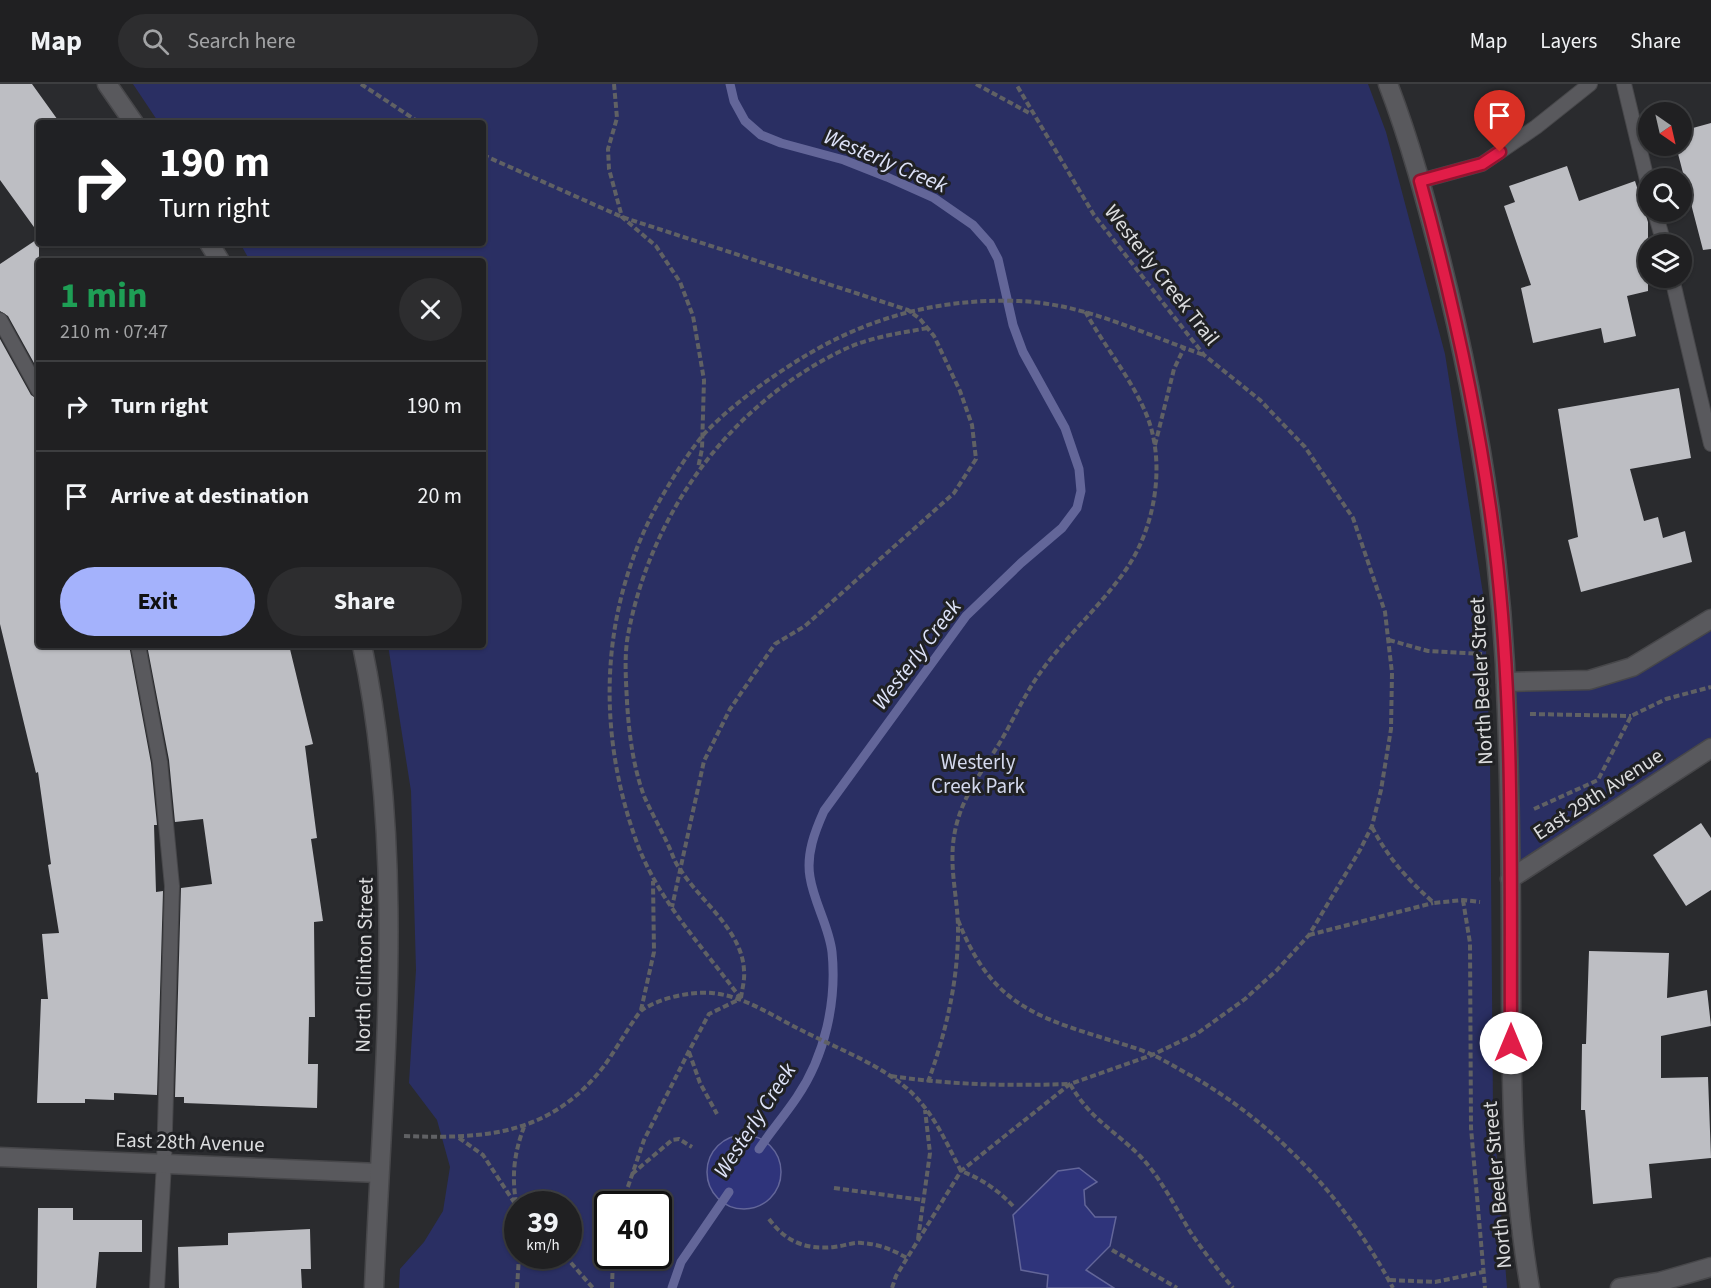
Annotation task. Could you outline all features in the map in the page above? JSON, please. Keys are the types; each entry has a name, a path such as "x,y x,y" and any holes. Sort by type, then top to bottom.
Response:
{"street":[{"path":"107,84 132,120"},
{"name":"North Beeler Street","path":"1388,84 1420,181 1456,320 1478,433 1495,546 1508,713 1511,1090 1515,1176 1530,1288"},
{"path":"1506,682 1590,680 1632,667 1711,619"},
{"name":"North Clinton Street","path":"362,648 388,837 389,981 374,1288"},
{"name":"East 29th Avenue","path":"1510,879 1711,748"},
{"name":"East 28th Avenue","path":"0,1156 379,1173"},
{"path":"1620,1288 1659,1282 1711,1267"}],"lane":[{"path":"1420,181 1482,164 1536,127 1590,84"},
{"path":"1624,84 1644,168"},
{"path":"1675,288 1708,408 1711,444"},
{"path":"0,320 36,386"},
{"path":"139,648 160,762 172,886 164,1163 157,1288"}],"path":[{"path":"361,84 415,120"},
{"path":"614,84 616,118 608,149 609,169 622,217 656,246 680,282 690,307 704,380 703,436 698,472"},
{"name":"Westerly Creek Trail","path":"892,1288 907,1258 961,1171 1070,1084 1152,1054 1198,1033 1245,999 1277,970 1309,935 1372,826 1392,729 1392,673 1385,612 1371,564 1353,518 1332,484 1305,447 1260,400 1204,355 1095,215 1032,114 976,84"},
{"path":"1016,84 1032,114"},
{"path":"486,156 622,217 908,310 928,328 960,391 972,424 976,459 954,494 805,626 775,644 730,709 704,761 678,868 672,907"},
{"path":"741,999 653,880 628,816 614,762 610,721 609,658 623,588 635,552 666,490 703,436 761,384 805,355 847,333 908,310 960,303 1019,301 1045,303 1085,310 1117,320 1204,355"},
{"path":"928,1082 946,1025 958,936 951,873 951,849 958,818 984,767 1040,674 1127,567 1143,535 1153,503 1156,481 1154,446 1147,417 1085,310"},
{"path":"741,999 744,972 739,947 678,868 652,813 636,769 630,742 625,662 627,636 634,608 653,551 674,504 731,431 751,412 812,368 844,349 870,339 928,328"},
{"path":"1154,446 1168,390 1184,348"},
{"path":"1389,640 1428,651 1467,654 1504,652"},
{"path":"1508,713 1631,716 1666,699 1711,687"},
{"path":"1509,820 1598,780 1631,716"},
{"path":"1372,826 1385,851 1405,877 1434,903"},
{"path":"382,1135 459,1138 488,1135 524,1127 546,1116 577,1094 602,1069 640,1011 654,952 656,923 653,880"},
{"path":"1463,900 1470,943 1471,1128 1485,1288"},
{"path":"1309,935 1434,903 1463,900 1480,902"},
{"path":"957,916 973,954 1000,990 1009,997 1048,1019 1152,1054 1230,1100 1275,1134 1347,1215 1394,1288"},
{"path":"640,1011 683,994 711,993 741,999 891,1076 925,1106 961,1171 977,1177 999,1192 1013,1206"},
{"path":"626,1191 663,1097 710,1014 741,999"},
{"path":"688,1051 700,1083 717,1114"},
{"path":"891,1076 928,1082 988,1086 1070,1084 1082,1104 1105,1128 1139,1156 1157,1178 1192,1234 1233,1288"},
{"path":"918,1241 930,1153 925,1106"},
{"path":"514,1191 512,1176 516,1149 524,1127"},
{"path":"459,1138 483,1155 506,1191"},
{"path":"632,1174 672,1140 679,1139 692,1147"},
{"path":"834,1188 923,1200"},
{"path":"769,1219 782,1236 803,1246 832,1247 861,1243 888,1248 907,1258"},
{"path":"1112,1250 1178,1288"},
{"path":"518,1288 519,1269"},
{"path":"576,1269 593,1288"},
{"path":"612,1288 613,1269"},
{"path":"1389,1279 1435,1282 1483,1272"}],"green space":[{"name":"Westerly Creek Park","path":"133,84 1368,84 1386,132 1445,354 1484,600 1490,754 1493,1109 1507,1288 399,1288 400,1269 424,1242 443,1211 450,1167 437,1120 409,1083 416,970 411,791 388,648 486,648 486,258 248,258 242,246 486,246 486,120 157,120"},
{"path":"1711,619 1711,748 1510,879 1506,682 1589,680"}],"shaded area":[{"path":"737,1135 751,1135 765,1141 775,1151 781,1165 779,1186 765,1203 751,1209 737,1209 723,1203 713,1193 707,1179 707,1165 713,1151 723,1141"},
{"path":"1079,1168 1097,1182 1084,1190 1085,1205 1095,1217 1116,1217 1110,1246 1086,1270 1114,1288 1047,1288 1048,1275 1021,1270 1013,1215 1058,1171"}],"building":[{"path":"0,84 32,84 58,120 36,120 36,230 0,180"},
{"path":"1711,123 1711,249 1703,250 1692,208 1692,168 1682,168 1679,156 1692,156 1692,128"},
{"path":"1567,166 1579,201 1635,181 1638,190 1638,222 1648,222 1648,234 1638,234 1638,288 1648,288 1648,291 1627,296 1636,336 1604,343 1601,328 1533,343 1521,288 1531,285 1504,206 1515,202 1509,186"},
{"path":"36,240 36,246 39,246 39,258 36,258 36,367 8,316 0,311 0,264"},
{"path":"0,339 31,395 36,398 36,648 130,648 151,763 157,825 154,825 156,892 163,891 157,1095 114,1093 114,1100 85,1099 85,1103 37,1103 41,999 48,999 42,934 59,933 48,865 51,864 38,772 36,773 0,624"},
{"path":"1679,388 1691,458 1630,469 1644,521 1658,517 1663,538 1685,531 1692,562 1581,592 1568,540 1578,537 1558,409"},
{"path":"148,648 290,648 313,744 305,746 317,838 311,839 323,921 314,922 315,1017 309,1017 308,1064 318,1064 317,1108 184,1103 184,1097 175,1097 181,888 212,884 203,819 175,822 169,760"},
{"path":"1701,823 1711,838 1711,890 1686,906 1653,855"},
{"path":"1589,951 1669,953 1667,998 1707,990 1711,1026 1661,1036 1661,1078 1708,1077 1711,1158 1649,1164 1652,1198 1593,1204 1585,1110 1581,1110 1582,1044 1586,1044"},
{"path":"38,1208 73,1208 73,1220 142,1220 142,1252 99,1252 96,1288 37,1288"},
{"path":"310,1229 311,1269 301,1269 302,1288 179,1288 178,1247 228,1245 228,1233"}],"waterway":[{"name":"Westerly Creek","path":"730,84 734,101 745,121 761,135 781,143 844,160 934,198 973,225 990,244 998,259 1013,325 1023,352 1065,428 1079,469 1081,491 1077,508 1062,528 1021,563 966,616 824,811 812,843 809,868 812,887 832,952 831,1009 822,1046 807,1081 759,1149"},
{"name":"Westerly Creek","path":"672,1288 681,1262 729,1192"}],"route":[{"path":"1500,152 1482,164 1420,181 1456,320 1478,433 1495,546 1508,713 1511,1043"}]}
